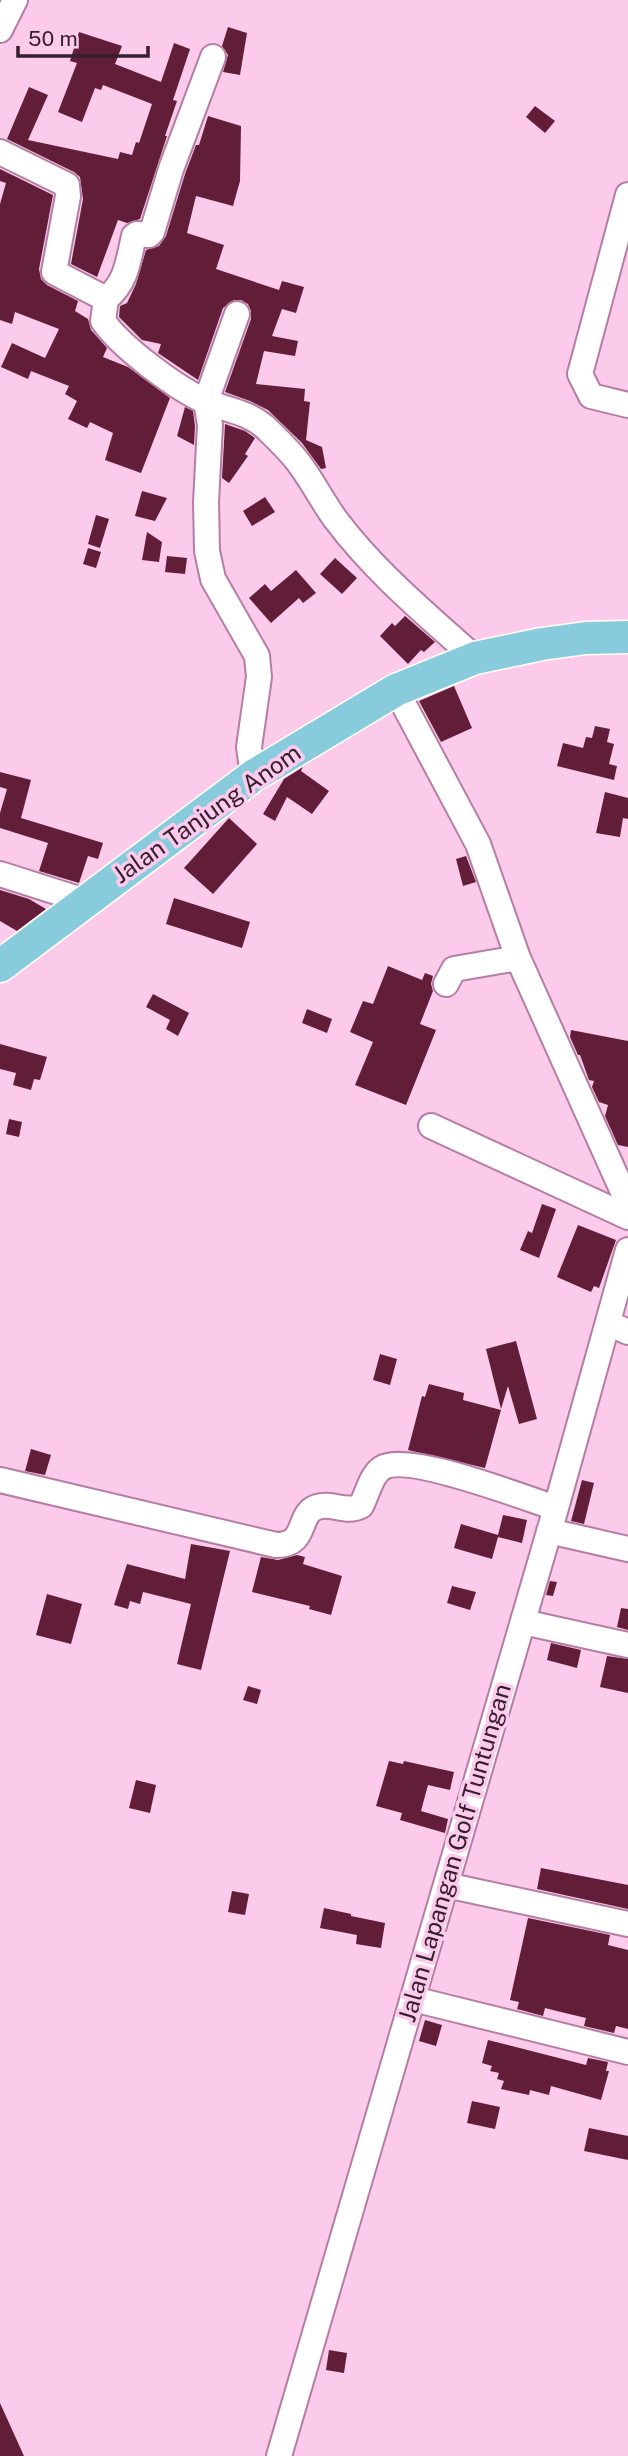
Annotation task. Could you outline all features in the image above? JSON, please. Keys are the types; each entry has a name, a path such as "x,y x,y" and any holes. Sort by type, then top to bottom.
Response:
{"main road":[{"name":"Jalan Tanjung Anom","path":"0,967 253,776 396,690 475,658 542,644 586,638 628,637"}],"street":[{"path":"0,30 15,0"},
{"path":"213,57 171,169 152,233 134,236 122,281 118,290 106,299 102,315 108,327 136,354 175,383 206,401 240,412 263,425 298,461 336,520 363,551 402,593 475,658"},
{"path":"0,152 67,185 68,196 54,272 106,299"},
{"path":"628,195 580,374 591,396 628,405"},
{"path":"237,314 206,401 210,425 206,502 207,551 213,579 257,656 257,690 249,747 253,776"},
{"path":"396,690 478,844 518,958 628,1203"},
{"path":"0,874 85,901"},
{"path":"446,984 454,969 518,958"},
{"path":"431,1126 628,1217"},
{"name":"Jalan Lapangan Golf Tuntungan","path":"279,2456 553,1520 618,1328 628,1250"},
{"path":"0,1480 276,1545 288,1545 296,1539 314,1507 349,1510 361,1506 376,1473 383,1468 390,1465 425,1466 628,1549"},
{"path":"523,1622 628,1645"},
{"path":"446,1885 501,1899 628,1924"},
{"path":"413,1999 628,2052"}],"building":[{"path":"228,27 247,33 240,75 223,72 228,55 222,46"},
{"path":"79,32 122,46 115,64 161,82 174,43 190,49 173,100 177,101 167,136 140,219 127,223 118,220 97,277 71,264 83,199 80,177 7,139 29,87 48,95 28,140 118,159 120,152 132,155 136,142 139,143 152,104 103,85 101,90 95,88 82,122 58,112 77,63 70,61"},
{"path":"535,106 555,121 545,133 526,117"},
{"path":"208,116 241,126 240,181 233,206 196,196 187,233 224,245 216,269 279,290 282,281 304,287 296,313 282,309 272,336 298,341 295,356 264,351 256,384 305,389 304,401 310,402 306,440 322,447 326,468 321,469 302,443 268,410 225,392 251,319 248,304 234,300 223,308 198,380 158,353 161,344 142,340 119,317 120,306 127,303 136,284 146,250 159,246 166,236 185,174 196,145 199,145"},
{"path":"0,169 53,195 39,269 41,279 78,301 75,311 88,319 91,330 107,348 103,357 128,367 170,398 141,473 105,460 113,433 90,422 87,428 68,419 77,401 65,394 69,386 31,371 28,379 1,367 12,343 45,358 59,329 15,312 12,324 0,320 0,204 6,183 0,181"},
{"path":"185,407 193,411 194,445 177,436"},
{"path":"225,424 245,431 255,438 245,454 248,456 229,483 222,478"},
{"path":"142,491 167,498 155,521 135,516"},
{"path":"265,497 275,512 252,526 243,511"},
{"path":"96,515 109,519 100,548 88,544"},
{"path":"147,532 162,542 159,562 142,560"},
{"path":"88,548 101,552 96,568 83,564"},
{"path":"167,556 187,558 185,574 165,572"},
{"path":"335,558 357,578 342,594 320,574"},
{"path":"296,570 316,593 303,603 299,598 271,623 249,598 265,584 271,591"},
{"path":"405,616 435,642 424,652 421,650 408,664 380,636 392,623 395,626"},
{"path":"454,686 472,728 441,742 419,701"},
{"path":"595,726 610,729 607,742 614,744 609,764 617,766 614,780 557,766 563,743 583,748 586,737 592,738"},
{"path":"303,767 301,771 329,791 312,814 287,797 275,821 263,814 284,779"},
{"path":"0,772 31,780 21,818 103,843 98,859 88,856 79,883 39,871 48,843 0,828 0,813 7,789 0,787"},
{"path":"605,792 628,798 628,819 623,818 620,837 596,833"},
{"path":"229,818 257,844 213,894 184,868"},
{"path":"466,856 476,882 463,886 456,859"},
{"path":"0,890 29,899 46,909 17,931 0,921"},
{"path":"174,898 250,922 242,948 166,924"},
{"path":"388,966 422,980 425,973 433,976 433,991 420,1024 436,1030 406,1105 355,1085 373,1042 350,1032 363,1001 373,1004"},
{"path":"153,994 189,1013 178,1036 166,1029 170,1020 146,1007"},
{"path":"307,1009 332,1019 327,1033 302,1023"},
{"path":"571,1030 628,1041 628,1147 618,1145 605,1116 608,1105 599,1102 592,1087 594,1081 589,1080 570,1037"},
{"path":"0,1044 47,1057 40,1080 34,1079 31,1090 13,1085 16,1073 0,1069"},
{"path":"9,1119 22,1122 19,1137 6,1134"},
{"path":"542,1204 556,1209 539,1258 520,1250 528,1231 532,1233"},
{"path":"578,1225 616,1240 599,1288 594,1286 591,1292 557,1277"},
{"path":"516,1341 537,1419 519,1424 508,1386 501,1409 486,1349"},
{"path":"380,1354 397,1359 390,1385 373,1380"},
{"path":"429,1384 464,1393 463,1400 501,1410 485,1468 408,1450 422,1396 425,1397"},
{"path":"31,1449 51,1455 45,1475 25,1471"},
{"path":"582,1480 594,1483 584,1524 571,1521"},
{"path":"503,1515 527,1520 522,1543 498,1537 492,1559 454,1548 461,1524 498,1535"},
{"path":"191,1544 230,1551 201,1670 177,1664 191,1604 143,1592 140,1604 130,1601 128,1609 114,1605 127,1564 185,1579"},
{"path":"297,1555 305,1557 303,1564 342,1576 331,1615 309,1609 310,1606 252,1592 261,1557 278,1560"},
{"path":"550,1581 557,1582 553,1596 546,1595"},
{"path":"452,1586 476,1592 470,1610 447,1603"},
{"path":"47,1594 82,1604 71,1644 36,1635"},
{"path":"621,1608 628,1609 628,1630 617,1627"},
{"path":"551,1643 581,1650 577,1668 547,1660"},
{"path":"607,1656 628,1659 628,1693 600,1687"},
{"path":"248,1686 261,1690 257,1704 243,1700"},
{"path":"389,1761 403,1764 404,1761 454,1772 450,1790 428,1785 421,1811 448,1819 445,1833 400,1820 402,1813 376,1806"},
{"path":"136,1780 156,1785 150,1813 129,1808"},
{"path":"541,1868 628,1885 628,1909 537,1889"},
{"path":"232,1891 249,1894 245,1915 228,1912"},
{"path":"324,1908 385,1923 381,1948 356,1944 357,1935 320,1928"},
{"path":"528,1918 610,1935 608,1945 628,1950 628,2029 616,2026 614,2033 584,2026 586,2018 545,2008 543,2016 517,2009 519,2002 510,2000"},
{"path":"425,2020 442,2025 436,2046 419,2041"},
{"path":"488,2040 586,2065 588,2058 608,2062 606,2071 609,2071 601,2100 551,2086 549,2095 530,2090 529,2095 501,2089 504,2081 497,2079 499,2073 490,2071 492,2066 482,2063"},
{"path":"472,2101 500,2107 495,2129 467,2123"},
{"path":"589,2128 628,2136 628,2160 584,2151"},
{"path":"329,2350 347,2353 344,2373 326,2370"},
{"path":"0,2403 24,2456 0,2456"}]}
